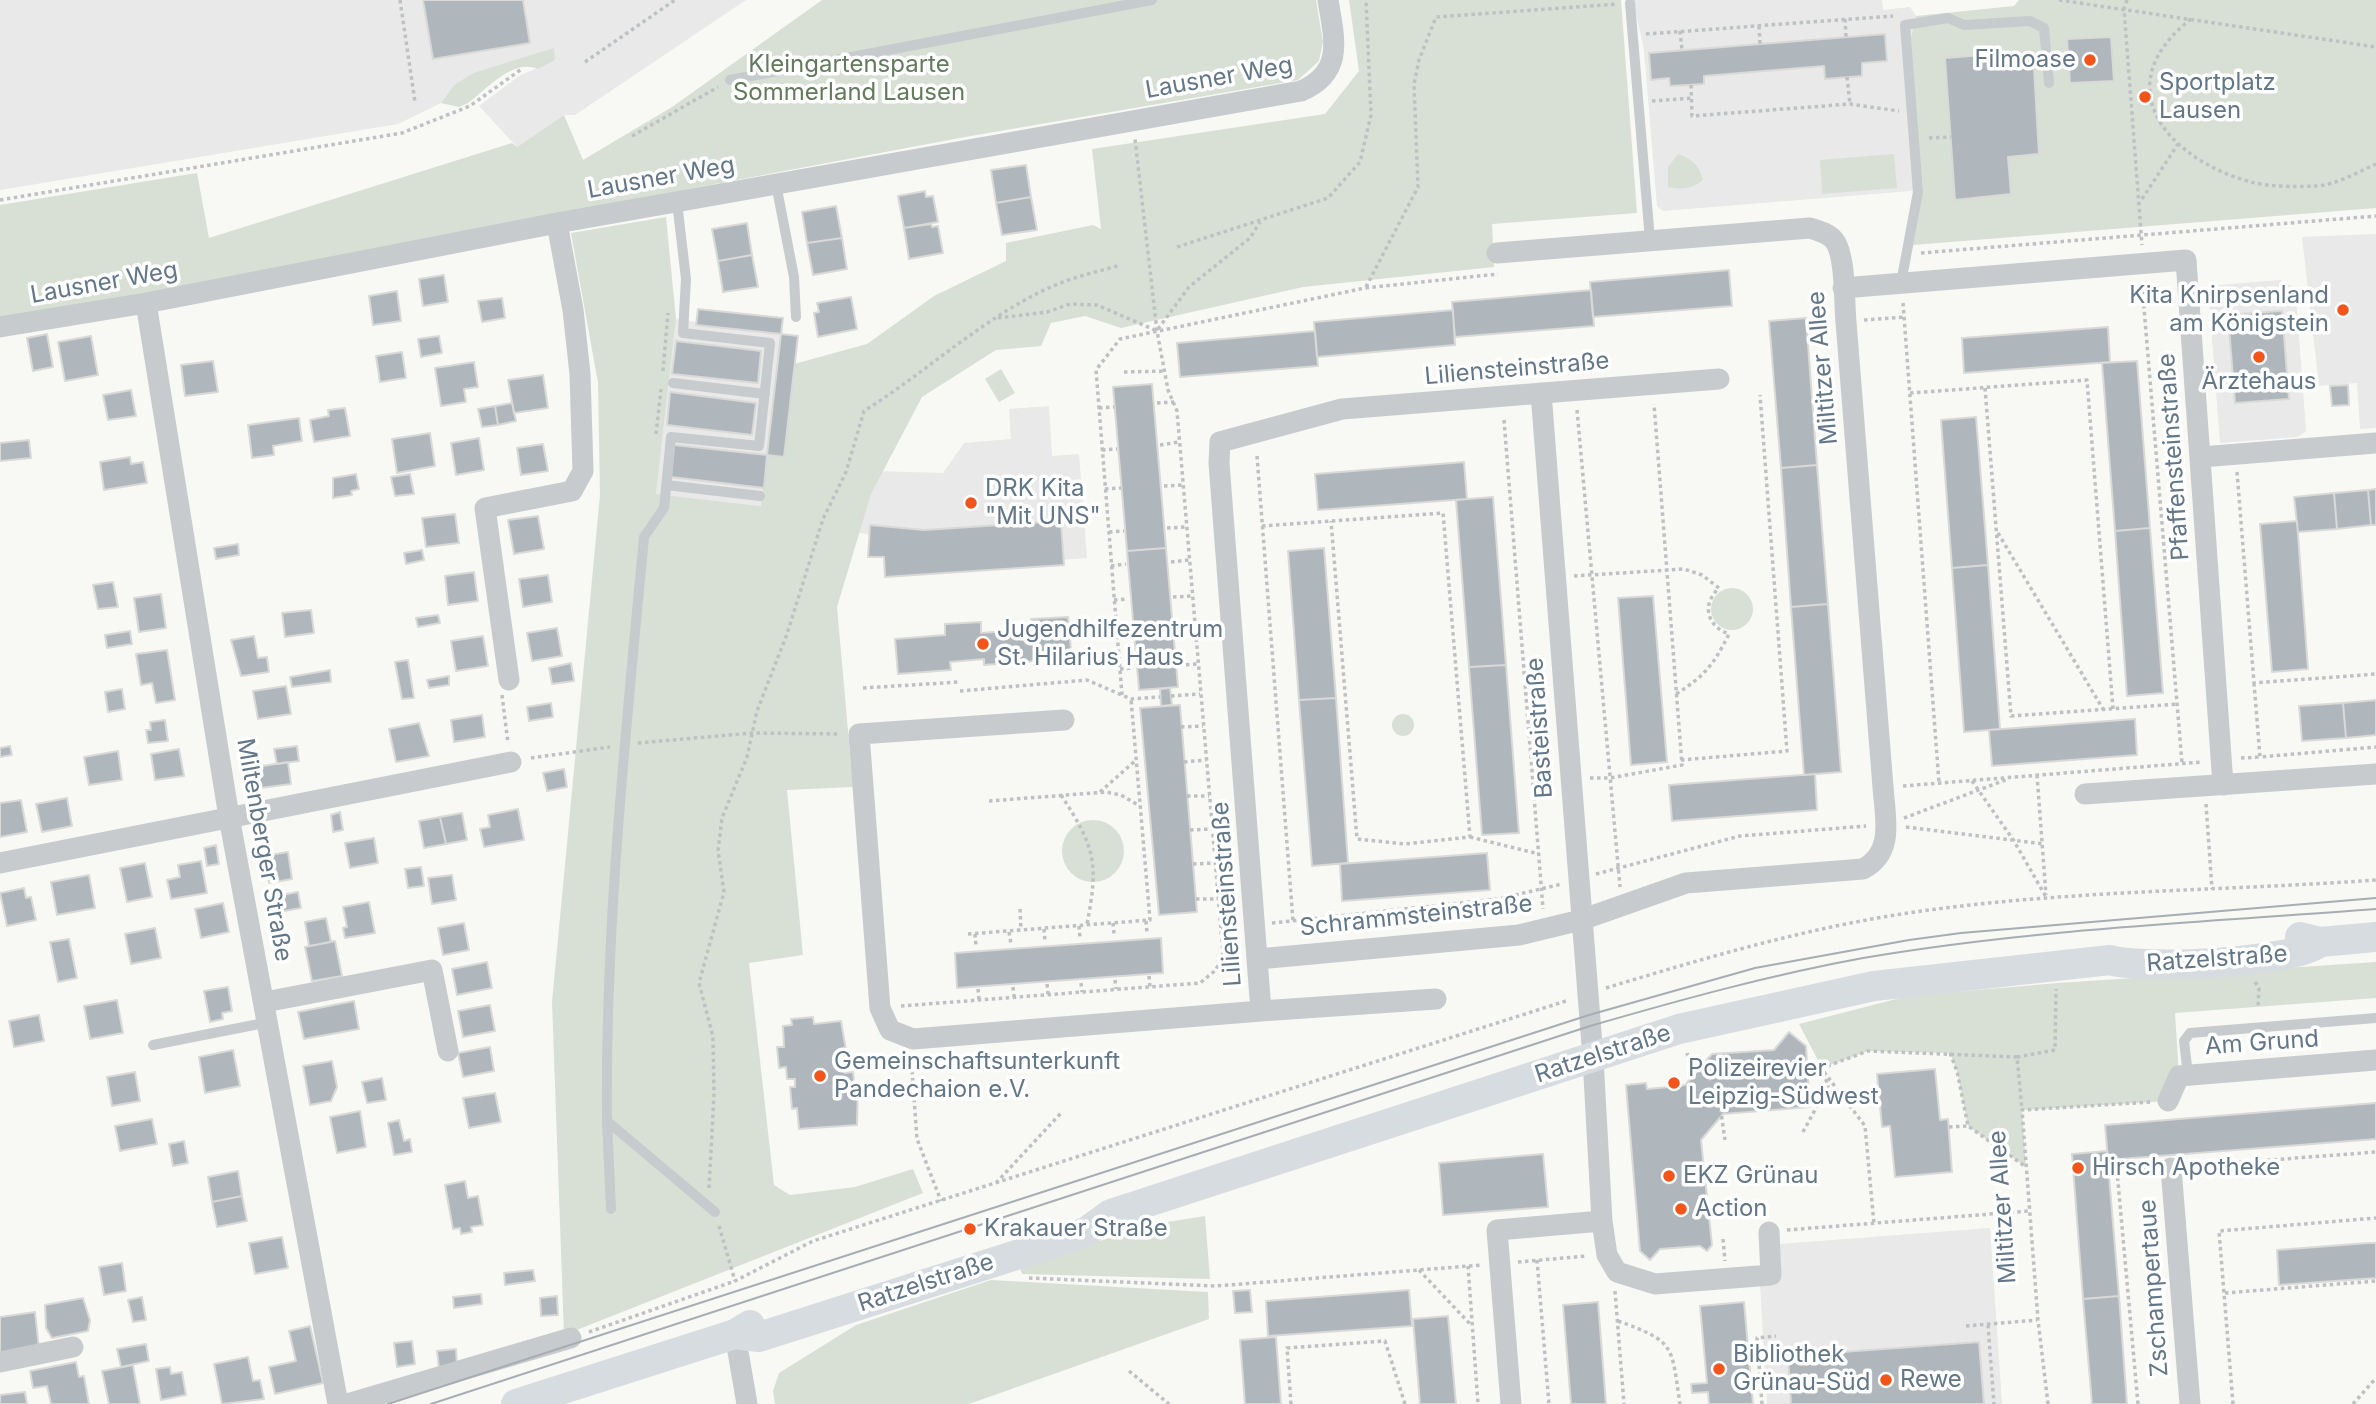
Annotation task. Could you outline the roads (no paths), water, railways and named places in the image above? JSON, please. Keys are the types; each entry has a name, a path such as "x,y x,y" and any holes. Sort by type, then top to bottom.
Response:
{"main road":[{"name":"Ratzelstraße","path":"516,1404 735,1334 759,1337 1006,1258 1086,1232 1111,1214 1679,1029 1874,986 2110,960 2125,952 2294,937 2320,942 2376,937"},
{"name":"Ratzelstraße","path":"735,1334 741,1328 800,1309 830,1295 1062,1220 1084,1213 1111,1214"}],"street":[{"name":"Lausner Weg","path":"0,327 146,303 557,223 1301,91 1315,85 1326,73 1335,43 1328,0"},
{"path":"509,680 485,508 572,491 583,471 576,336 557,223"},
{"name":"Miltitzer Allee","path":"1497,253 1810,228 1825,232 1835,241 1840,255 1843,288 1886,829"},
{"name":"Pfaffensteinstraße","path":"1843,288 2186,260 2221,760 2214,785"},
{"name":"Miltenberger Straße","path":"146,303 229,817 338,1404"},
{"name":"Liliensteinstraße","path":"1064,720 859,734 880,1007 890,1030 913,1039 1261,1011 1219,463 1220,442 1342,409 1719,379"},
{"name":"Basteistraße","path":"1541,393 1593,1058 1602,1221 1607,1255 1617,1272 1655,1284 1771,1275 1778,1231"},
{"path":"2201,457 2376,443"},
{"path":"0,863 511,762"},
{"path":"2085,794 2376,774"},
{"name":"Schrammsteinstraße","path":"1258,959 1520,935 1581,920 1686,883 1863,869 1881,855 1886,829"},
{"path":"267,1012 432,970 447,1051"},
{"path":"1261,1011 1436,999"},
{"name":"Am Grund","path":"2168,1101 2179,1076 2376,1060"},
{"name":"Zschampertaue","path":"2171,1168 2190,1404"},
{"path":"1511,1404 1497,1230 1602,1221"},
{"path":"735,1334 747,1404"},
{"path":"347,1404 571,1338"},
{"path":"0,1362 73,1346"}],"lane":[{"path":"730,80 1152,0"},
{"path":"1630,3 1650,240"},
{"path":"1901,283 1918,191 1905,25 1948,19 1964,25 2030,21 2044,28 2049,83"},
{"path":"776,184 794,277 796,317"},
{"path":"611,1209 606,1007 617,814 644,537 664,508 671,437 760,446 770,343 683,333 686,279 677,202"},
{"path":"673,383 765,394"},
{"path":"666,485 760,496"},
{"path":"153,1045 267,1012"},
{"path":"2188,1075 2185,1041 2190,1033 2376,1018"},
{"path":"607,1121 715,1212"}],"tram line":[{"path":"388,1404 1589,1015 1755,968 1961,933 2376,898"},
{"path":"431,1404 1590,1026 1725,989 1863,958 1991,940 2376,909"}],"place":[{"name":"Filmoase","path":"2090,60"},
{"name":"Sportplatz Lausen","path":"2145,97"},
{"name":"Kita Knirpsenland am Königstein","path":"2343,310"},
{"name":"Ärztehaus","path":"2259,357"},
{"name":"DRK Kita \"Mit UNS\"","path":"971,503"},
{"name":"Jugendhilfezentrum St. Hilarius Haus","path":"983,644"},
{"name":"Gemeinschaftsunterkunft Pandechaion e.V.","path":"820,1076"},
{"name":"Polizeirevier Leipzig-Südwest","path":"1674,1083"},
{"name":"Hirsch Apotheke","path":"2078,1168"},
{"name":"EKZ Grünau","path":"1669,1176"},
{"name":"Action","path":"1681,1209"},
{"name":"Krakauer Straße","path":"970,1229"},
{"name":"Bibliothek Grünau-Süd","path":"1719,1369"},
{"name":"Rewe","path":"1886,1380"}],"park label":[{"name":"Kleingartensparte Sommerland Lausen","path":"849,79"}]}
